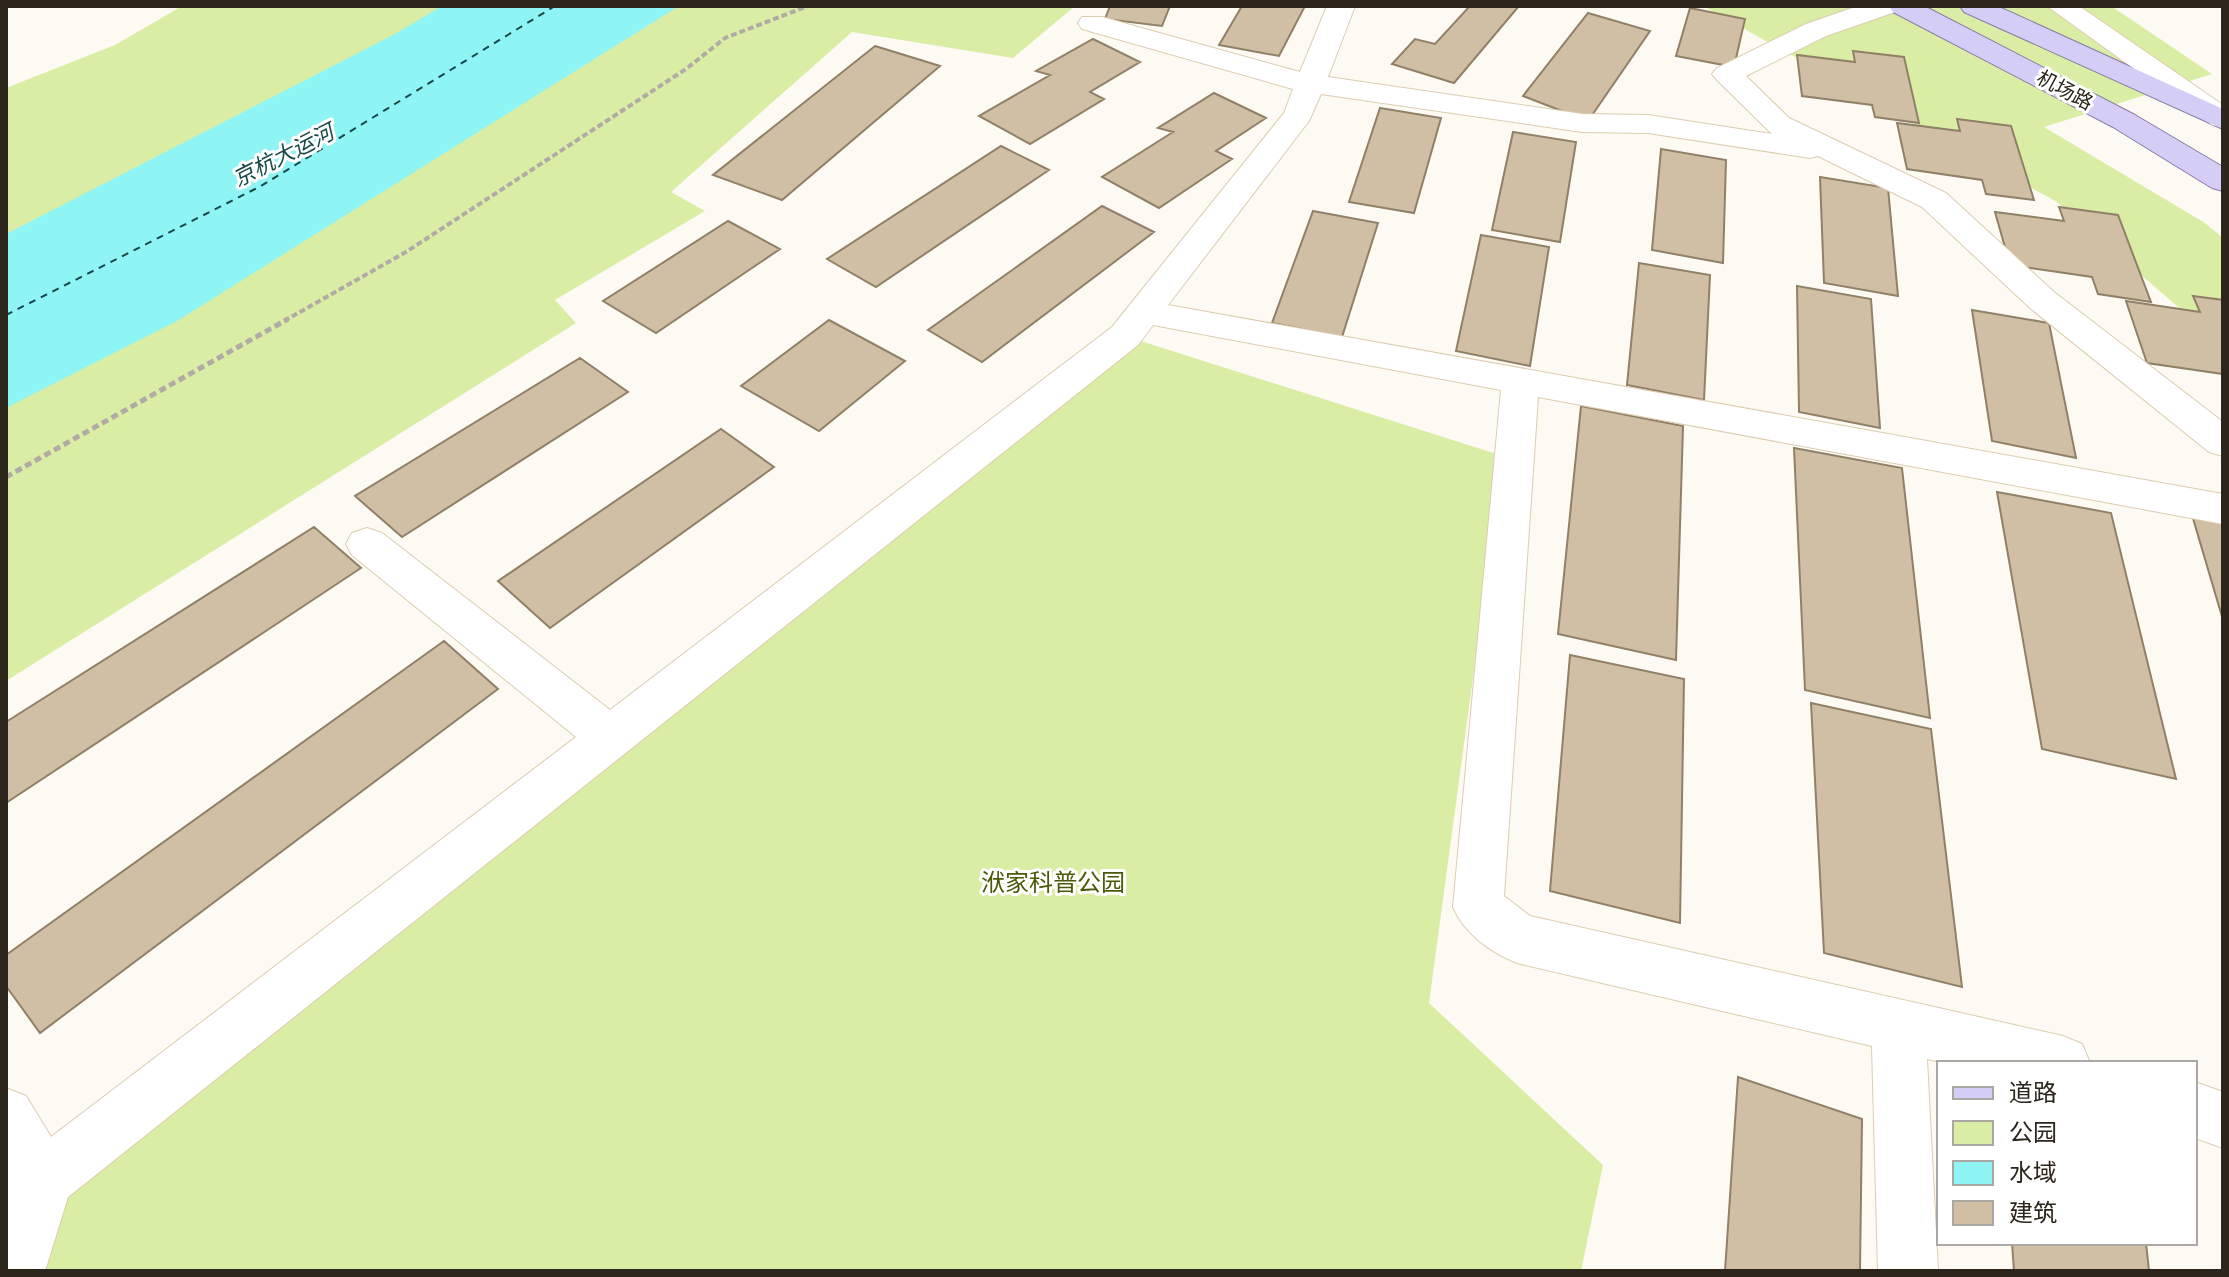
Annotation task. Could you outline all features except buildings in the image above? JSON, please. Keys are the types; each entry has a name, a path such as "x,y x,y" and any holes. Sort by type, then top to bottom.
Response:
{"main road":[{"name":"机场路","path":"1903,6 2124,121 2223,181"},
{"name":"机场路","path":"1974,6 2223,119"}],"street":[{"path":"25,1192 1125,336 1298,115 1341,6"},
{"path":"1885,6 1816,30 1727,74 1778,125 1934,200 2042,300 2223,442"},
{"path":"2061,6 2223,119"},
{"path":"1092,23 1310,84 1582,123 1648,124 1836,153"},
{"path":"1144,312 2223,509"},
{"path":"1520,382 1478,907 1517,938 2055,1061"},
{"path":"367,544 610,737"},
{"path":"1898,1023 1908,1271"},
{"path":"2197,1111 2223,1120"},
{"path":"6,1116 25,1192 15,1271"}],"path":[{"path":"6,477 406,252 686,69 725,38 808,6"}],"green space":[{"path":"182,6 1075,6 1013,58 852,32 671,192 705,211 555,300 576,323 6,681 6,88 115,45"},
{"path":"1703,6 2111,6 2212,74 2044,127 2205,223 2223,238 2223,346 2057,202"},
{"name":"洑家科普公园","path":"1125,336 1503,456 1429,1003 1603,1165 1581,1271 15,1271 44,1179"}],"water":[{"name":"京杭大运河","path":"442,6 679,6 177,321 6,408 6,234 395,34"}],"ferry route":[{"path":"6,315 261,186 555,6"}]}
